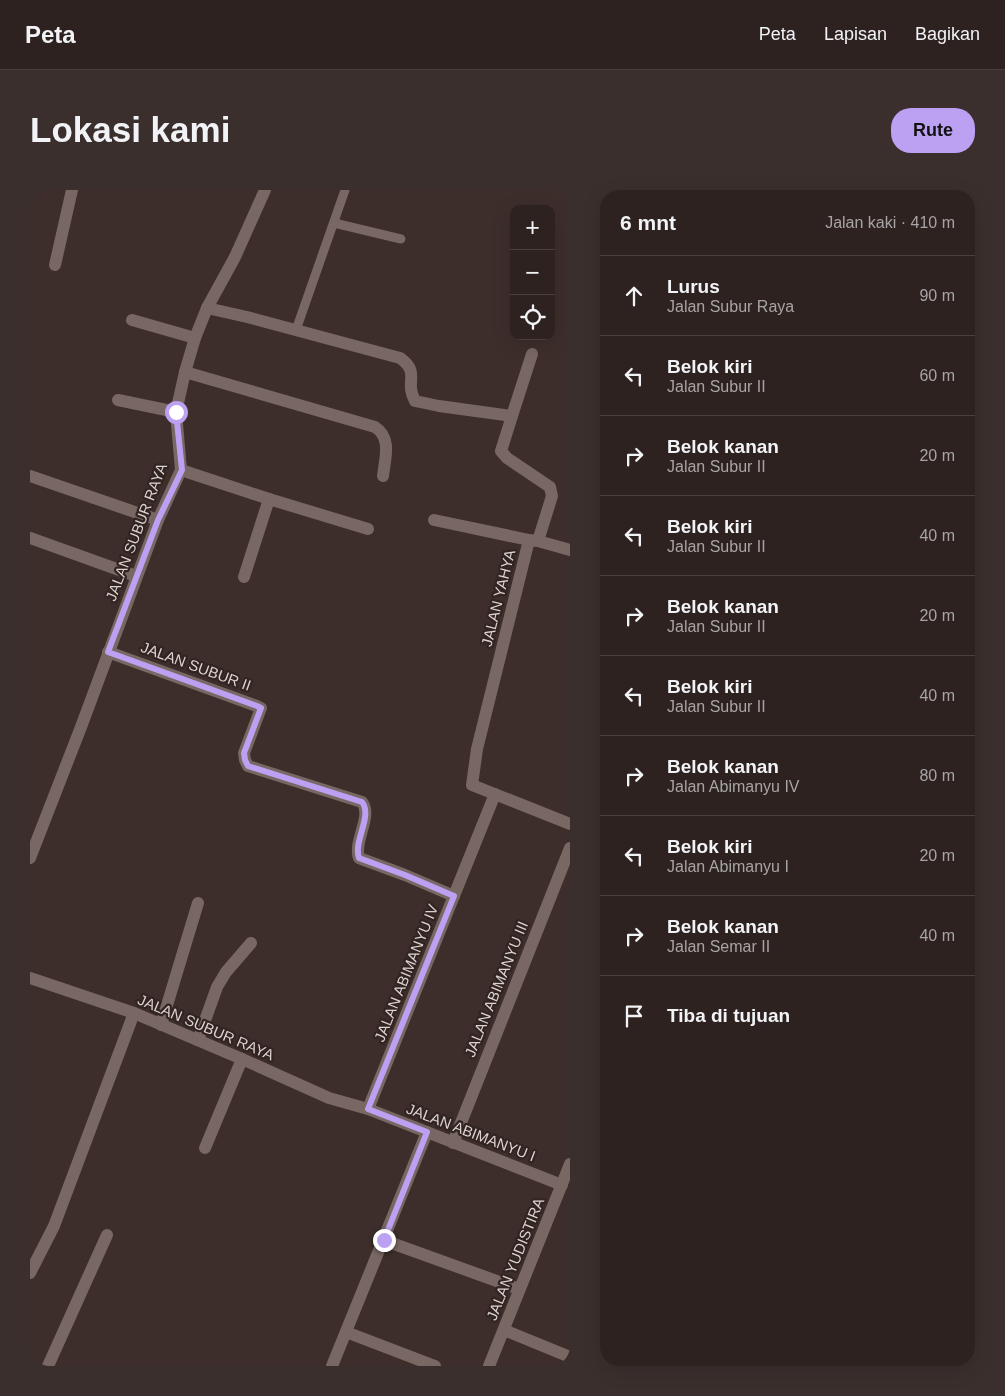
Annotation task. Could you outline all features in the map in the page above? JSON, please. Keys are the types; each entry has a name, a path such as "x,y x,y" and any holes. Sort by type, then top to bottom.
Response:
{"street":[{"path":"55,265 72,190"},
{"name":"JALAN SUBUR RAYA","path":"30,858 81,727 136,576 158,520 182,470 176,412 184,372 207,308 235,256 262,190"},
{"path":"207,308 400,358 407,363 412,372 410,392 415,401 439,406 512,416 532,354"},
{"path":"132,320 156,325 195,338"},
{"path":"184,372 376,427 382,432 386,442 383,476"},
{"path":"118,400 176,412"},
{"name":"JALAN YAHYA","path":"495,794 472,784 477,749 533,540 552,496 550,487 501,451 512,416"},
{"path":"182,470 368,529"},
{"path":"30,476 158,520"},
{"path":"244,577 269,499"},
{"path":"434,520 533,540 570,550"},
{"path":"30,538 136,576"},
{"name":"JALAN SUBUR II","path":"108,652 261,708 244,753 248,766 362,802 366,810 357,851 359,858 454,896"},
{"path":"495,794 570,824"},
{"name":"JALAN ABIMANYU IV","path":"368,1109 495,794"},
{"path":"30,821 43,825"},
{"name":"JALAN ABIMANYU III","path":"453,1143 570,848"},
{"path":"161,1025 198,903"},
{"path":"198,1040 217,987 226,972 252,943"},
{"name":"JALAN SUBUR RAYA","path":"30,978 134,1013 329,1098 368,1109"},
{"path":"30,1273 54,1226 134,1013"},
{"path":"205,1148 242,1059"},
{"name":"JALAN ABIMANYU I","path":"368,1109 562,1185"},
{"path":"332,1366 427,1132"},
{"name":"JALAN YUDISTIRA","path":"489,1366 518,1289 570,1164"},
{"path":"48,1366 107,1235"},
{"path":"384,1240 518,1289"},
{"path":"504,1330 570,1357"},
{"path":"346,1332 435,1366"}],"lane":[{"path":"296,330 345,190"},
{"path":"334,223 401,239"}],"route":[{"path":"176,412 182,470 158,520 108,652 261,708 244,753 248,766 362,802 366,810 357,851 359,858 454,896 368,1109 427,1132 384,1240"}]}
